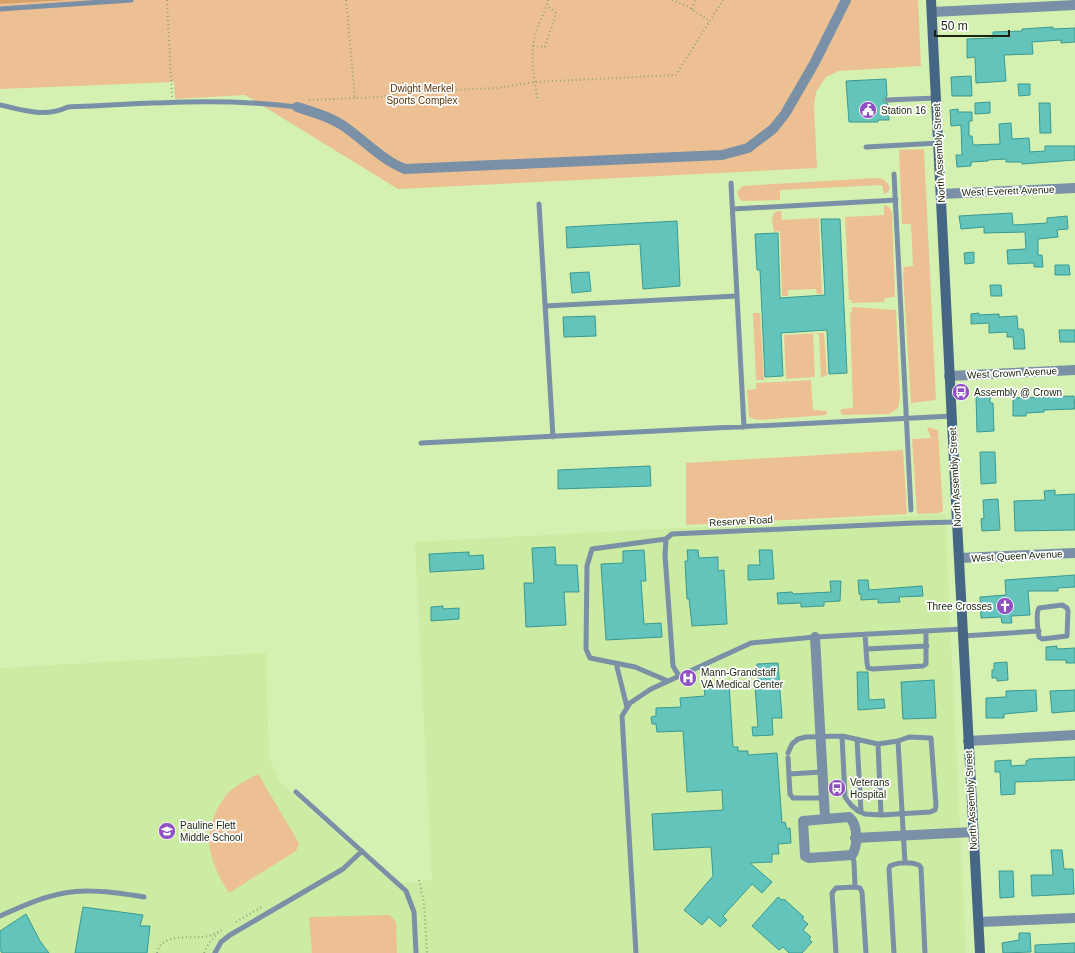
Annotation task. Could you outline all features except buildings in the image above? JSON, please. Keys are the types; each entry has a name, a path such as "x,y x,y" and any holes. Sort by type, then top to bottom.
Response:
{"main road":[{"name":"North Assembly Street","path":"931,0 949,376 980,953"}],"street":[{"path":"300,104 345,127 387,160 405,169 722,155 748,148 773,129 785,114 815,62 846,0"},
{"path":"932,12 1075,5"},
{"name":"West Everett Avenue","path":"941,194 1075,188"},
{"name":"West Crown Avenue","path":"949,376 1075,370"},
{"name":"West Queen Avenue","path":"959,558 1075,553"},
{"path":"816,637 824,818"},
{"path":"968,741 1075,735"},
{"path":"849,818 855,825 855,838 856,850 852,855 808,858 805,856 803,820 849,818"},
{"path":"855,838 973,832"},
{"path":"978,922 1075,918"}],"lane":[{"path":"0,9 130,0"},
{"path":"887,100 936,98"},
{"path":"0,105 47,114 58,112 68,107 172,103 300,104"},
{"path":"866,148 939,143"},
{"path":"894,174 911,510"},
{"path":"731,183 744,427"},
{"path":"733,209 896,200"},
{"path":"539,204 553,437"},
{"path":"544,306 737,296"},
{"path":"421,444 952,416"},
{"name":"Reserve Road","path":"616,663 590,658 586,649 587,566 592,549 666,539 672,534 957,522"},
{"path":"666,539 665,555 673,666 678,676"},
{"path":"1062,605 1067,608 1067,636 1042,639 1039,637 1038,631 1037,611 1039,608 1062,605"},
{"path":"865,634 868,668 873,669 923,666 928,662 926,631"},
{"path":"636,953 622,716 627,707 636,698 678,676 751,643 816,637 926,631 963,633 1038,631"},
{"path":"866,649 927,646"},
{"path":"627,707 616,663 635,667 668,681"},
{"path":"824,798 793,798 790,794 788,755 792,744 798,739 842,736 878,744 898,741 909,737 928,737 931,738 933,742 935,810 930,812 881,815 861,812 851,805 845,797 842,736"},
{"path":"857,739 861,812"},
{"path":"898,741 905,863"},
{"path":"878,744 881,815"},
{"path":"789,774 822,772"},
{"path":"296,792 406,891 411,899 414,912 416,953"},
{"path":"215,953 221,942 230,935 343,869 362,851"},
{"path":"852,855 854,862 855,887"},
{"path":"894,953 889,869 894,864 905,863 919,865 921,868 925,953"},
{"path":"836,953 832,893 836,888 855,887 860,888 862,892 866,953"},
{"path":"0,916 36,900 72,892 108,892 144,897"}],"path":[{"path":"167,0 172,103"},
{"path":"346,0 355,98"},
{"path":"537,98 532,66 533,46 535,34 547,6 548,0"},
{"path":"672,0 692,9 710,21"},
{"path":"692,9 695,0"},
{"path":"300,104 380,97 404,92 498,88 534,82 676,75 723,0"},
{"path":"533,46 545,47 556,13 547,6"},
{"path":"419,880 424,903 427,953"},
{"path":"236,922 263,906"},
{"path":"204,953 213,937 229,926"},
{"path":"157,953 158,949 168,940 184,937 206,936 222,930"}],"shaded area":[{"path":"0,0 69,0 0,4"},
{"name":"Mann-Grandstaff VA Medical Center","path":"945,514 966,953 0,953 0,668 266,653 269,757 280,783 394,884 432,880 415,542"}],"green space":[{"name":"Dwight Merkel Sports Complex","path":"0,0 918,0 921,66 839,71 826,77 816,92 814,106 817,168 398,189 245,95 175,99 174,82 0,89"},
{"path":"924,149 936,400 911,403 903,274 904,267 913,266 911,224 902,224 899,150"},
{"path":"875,178 882,179 887,183 890,187 888,192 884,194 882,185 780,190 780,200 743,201 739,198 737,192 743,186"},
{"path":"884,205 889,207 892,212 895,297 885,298 884,302 852,303 851,300 849,300 845,217 884,215"},
{"path":"781,211 782,220 819,218 822,294 817,294 816,289 788,290 788,296 782,296 780,231 774,232 772,219 774,213"},
{"path":"852,307 896,310 900,398 898,408 889,414 842,415 840,411 842,409 853,408 850,312 852,312"},
{"path":"753,313 760,313 764,380 756,380"},
{"path":"824,333 827,376 821,377 819,334 813,334 815,377 786,379 784,335"},
{"path":"811,380 813,410 827,411 826,415 757,420 749,417 747,390 756,389 756,383"},
{"path":"927,427 938,430 943,511 940,513 917,514 912,439 931,438"},
{"path":"903,450 907,514 686,525 686,463"},
{"path":"258,774 299,843 296,851 229,893 218,873 211,853 209,843 212,822 223,799 229,792"},
{"path":"390,915 396,922 397,953 312,953 309,917"}],"place":[{"name":"Station 16","path":"868,110"},
{"name":"Assembly @ Crown","path":"961,392"},
{"name":"Three Crosses","path":"1005,606"},
{"name":"Mann-Grandstaff VA Medical Center","path":"688,678"},
{"name":"Veterans Hospital","path":"837,788"},
{"name":"Pauline Flett Middle School","path":"167,831"}]}
